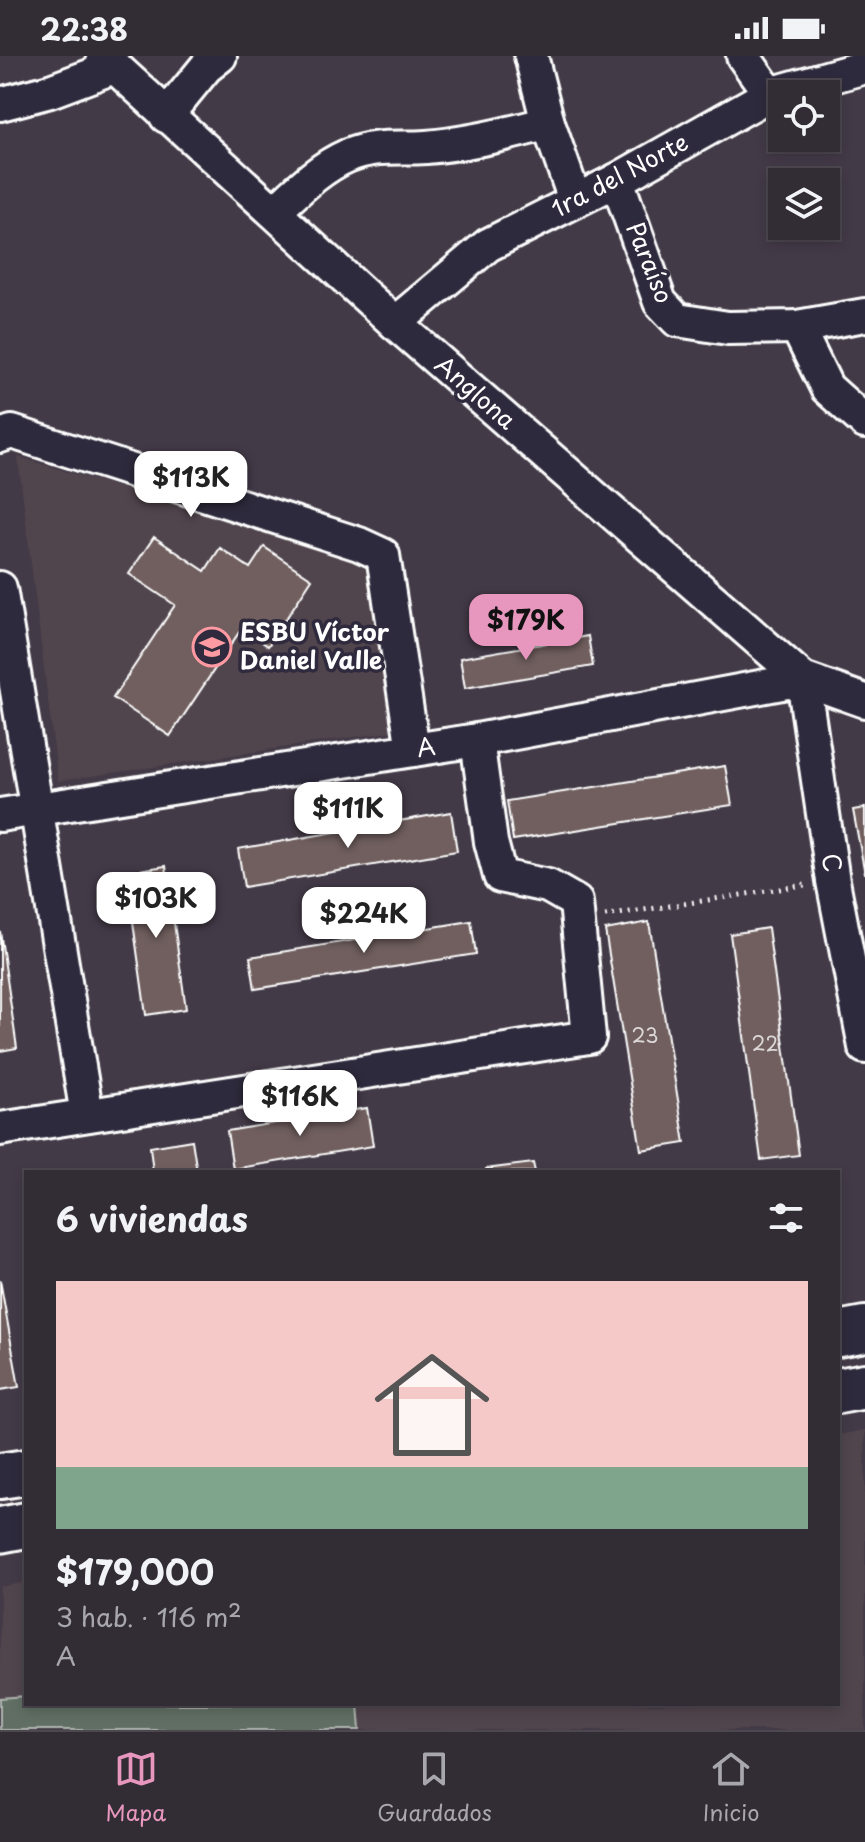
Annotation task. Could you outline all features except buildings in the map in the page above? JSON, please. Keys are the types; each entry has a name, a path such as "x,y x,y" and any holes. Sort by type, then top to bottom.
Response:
{"highway":[{"path":"840,1334 865,1329"},
{"path":"840,1391 865,1386"},
{"path":"0,1476 24,1472"},
{"path":"0,1530 24,1525"}],"street":[{"path":"166,116 206,67 220,56"},
{"path":"531,56 548,123 575,200"},
{"path":"743,56 768,91"},
{"path":"0,104 50,91 109,61"},
{"name":"Anglona","path":"109,61 395,323 803,679 865,701"},
{"name":"1ra del Norte","path":"819,80 865,67"},
{"name":"1ra del Norte","path":"395,323 488,245 617,180 768,95"},
{"path":"274,212 317,174 347,156 384,146 425,147 507,134 548,123"},
{"name":"Paraíso","path":"617,180 660,302 677,320 728,328 797,327 865,315"},
{"path":"797,327 827,388 865,422"},
{"path":"0,436 12,432 359,544 383,555 413,750"},
{"path":"0,588 87,1115"},
{"name":"A","path":"0,815 477,740 803,679"},
{"name":"C","path":"803,679 833,881 865,1047"},
{"path":"0,1129 589,1037 576,902 548,886 500,876 491,842 477,740"}],"path":[{"path":"577,920 833,881"}],"shaded area":[{"name":"ESBU Víctor Daniel Valle","path":"18,457 370,563 394,731 58,781"},
{"path":"865,1430 865,1730 0,1730 0,1587 24,1582 24,1706 840,1706 840,1435"}],"green space":[{"path":"24,1696 24,1706 358,1706 360,1730 0,1730 0,1698"}],"place":[{"name":"ESBU Víctor Daniel Valle","path":"212,647"}]}
